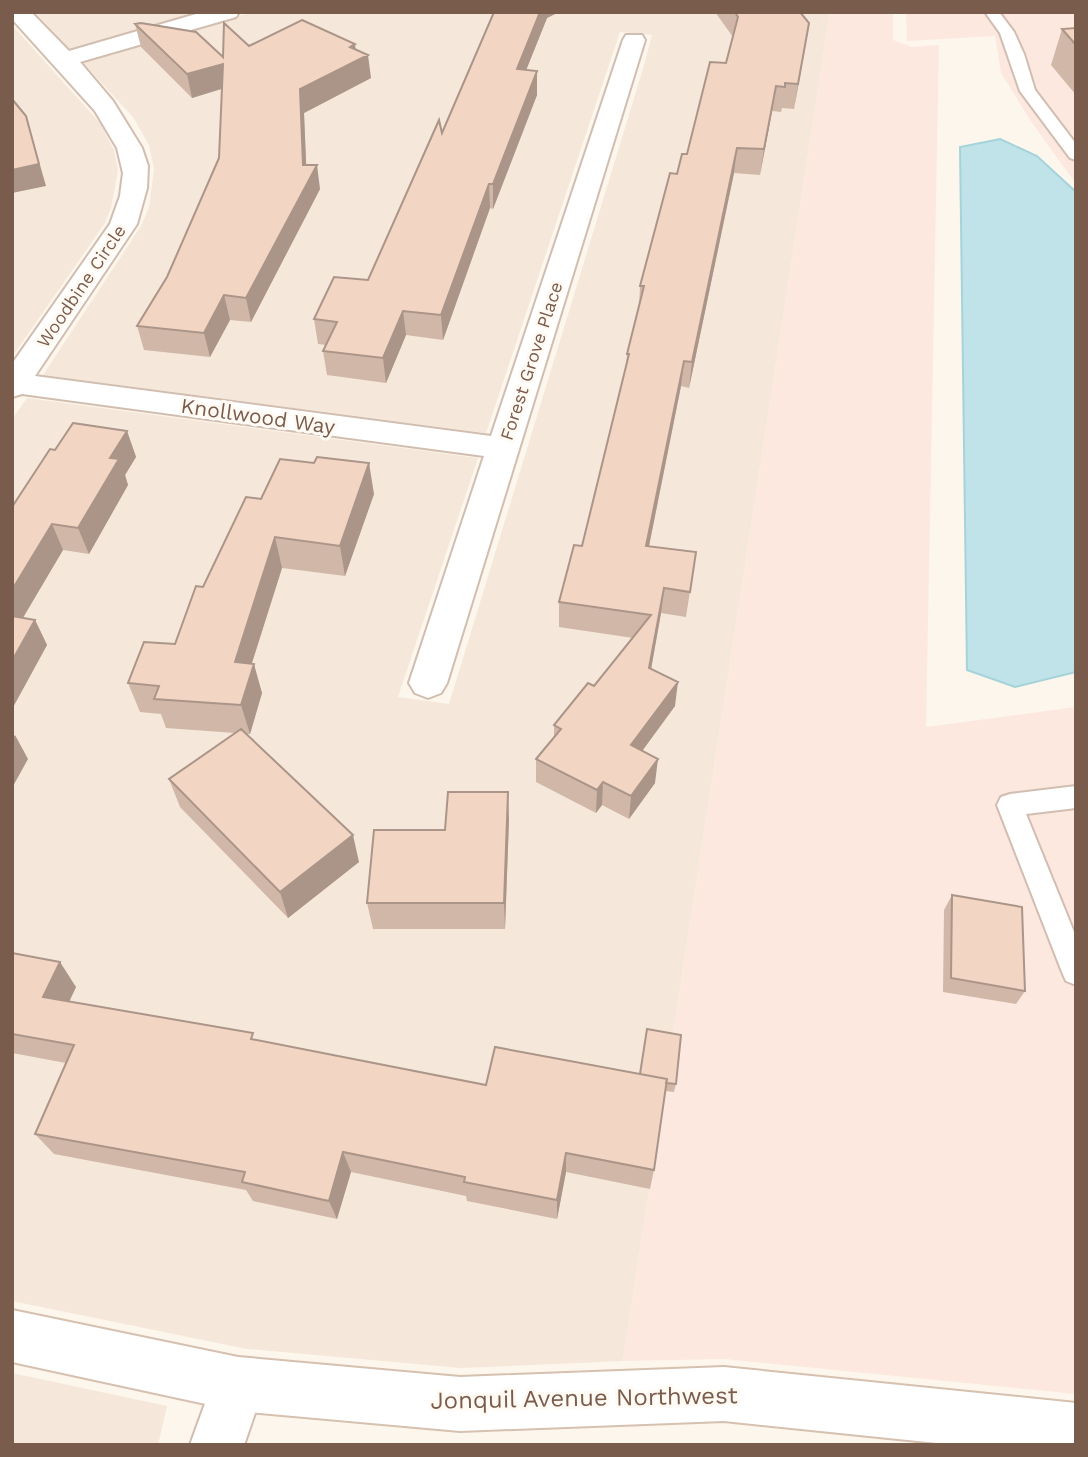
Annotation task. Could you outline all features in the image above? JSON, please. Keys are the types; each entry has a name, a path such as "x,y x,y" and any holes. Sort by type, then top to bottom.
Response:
{"street":[{"name":"Woodbine Circle","path":"13,385 123,224 130,208 136,169 131,148 116,120 18,12"},
{"path":"62,60 228,12"},
{"name":"Forest Grove Place","path":"428,683 634,40"},
{"name":"Knollwood Way","path":"13,385 503,448"},
{"name":"Jonquil Avenue Northwest","path":"12,1336 238,1384 460,1404 724,1394 1076,1430"},
{"path":"217,1445 238,1384"}],"lane":[{"path":"992,12 1007,32 1028,91 1076,155"},
{"path":"1076,797 1010,805 1076,972"}],"shaded area":[{"path":"35,12 204,12 71,50"},
{"path":"252,12 830,12 623,1361 461,1368 247,1349 12,1301 12,419 27,398 478,458 398,697 449,704 652,35 620,32 486,433 43,375 141,226 149,207 154,169 149,145 133,117 82,62"},
{"path":"830,12 893,12 893,40 912,47 939,45 926,727 1076,707 1076,1394 724,1359 623,1361"},
{"path":"906,12 1076,12 1076,184 1030,120 1001,73 995,36 907,41"},
{"path":"12,25 100,123 114,150 118,170 111,208 105,223 12,357"},
{"path":"12,1373 167,1406 158,1445 12,1445"}],"water":[{"path":"1000,139 1037,156 1076,192 1076,672 1015,687 967,670 960,147"}],"building":[{"path":"494,12 540,12 517,69 537,71 493,184 489,184 441,315 403,311 383,358 323,351 337,322 314,319 334,277 368,280 439,120 442,133"},
{"path":"735,12 800,12 809,23 798,84 785,83 785,87 776,86 764,149 737,148 692,362 684,361 646,546 696,552 690,592 664,588 649,668 678,682 631,745 658,759 631,796 603,782 597,790 536,759 561,729 554,725 588,683 594,686 651,615 559,602 574,545 582,546 629,354 644,286 640,286 670,173 677,174 682,154 687,154 710,62 726,63 738,17"},
{"path":"302,20 355,44 350,47 368,55 300,89 303,165 317,165 246,298 224,295 204,333 137,326 167,277 219,158 223,64 187,74 135,24 196,32 223,57 224,23 249,46"},
{"path":"1076,28 1076,45 1062,29"},
{"path":"12,99 26,116 39,164 12,170"},
{"path":"73,423 127,431 110,458 119,459 78,528 52,524 12,590 12,507 50,449 55,450"},
{"path":"317,457 369,463 340,546 275,537 235,662 254,664 241,705 154,699 159,686 128,683 144,642 175,644 196,586 203,587 246,497 261,499 280,459 314,463"},
{"path":"12,616 35,620 12,661"},
{"path":"241,729 353,835 280,892 169,779"},
{"path":"448,792 508,792 504,903 367,903 374,830 445,830"},
{"path":"952,895 1022,907 1025,991 951,978"},
{"path":"12,953 60,962 43,997 253,1033 251,1039 486,1085 495,1047 667,1079 654,1170 566,1153 557,1200 464,1182 465,1177 343,1152 329,1201 242,1182 245,1172 35,1134 74,1045 12,1034"},
{"path":"647,1029 681,1035 676,1084 666,1083 667,1079 640,1074"}]}
